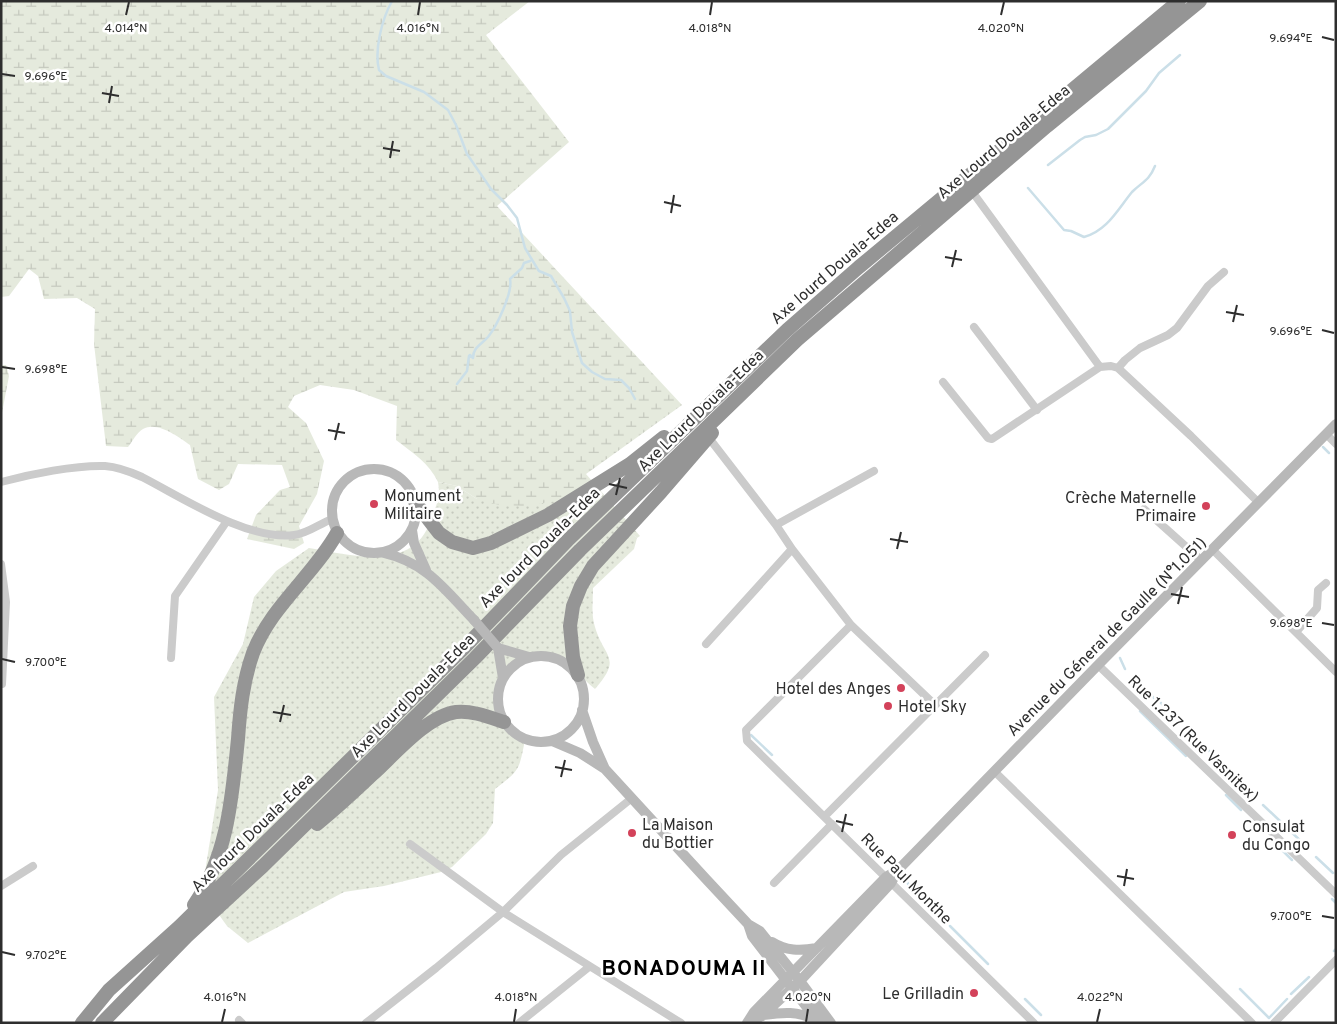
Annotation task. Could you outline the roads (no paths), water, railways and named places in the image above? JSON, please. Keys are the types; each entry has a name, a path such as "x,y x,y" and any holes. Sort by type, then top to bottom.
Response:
{"highway":[{"name":"Axe lourd Douala-Edea","path":"82,1023 109,990 179,927 464,648 569,539 787,330 859,267 1179,1"},
{"name":"Axe Lourd Douala-Edea","path":"102,1023 187,936 263,866 475,658 580,550 796,340 971,190 1200,1"},
{"path":"1165,29 1212,1"},
{"path":"415,502 439,533 452,542 473,548 491,542 548,515 630,464 718,395"},
{"path":"578,675 571,644 570,626 573,606 581,586 593,566 709,438 729,406"},
{"path":"179,927 202,893 212,874 224,842 230,815 240,711 246,676 253,653 266,627 297,585 324,553 334,526"},
{"path":"263,866 337,808 419,731 438,718 458,712 504,722"}],"main road":[{"name":"Avenue du Géneral de Gaulle (N°1.051)","path":"748,1023 762,1016 800,981 899,869 1098,664 1336,424"},
{"path":"384,553 401,544 412,530 416,516 415,502 410,489 405,483 388,471 374,469 359,471 346,479 337,490 332,504 334,526 344,542 357,550 374,554 384,553 399,556 426,571 474,620 498,648 503,678"},
{"path":"412,530 414,543 426,571"},
{"path":"498,648 529,657"},
{"path":"529,657 552,657 563,662 578,675 583,690 582,710 577,723 566,735 552,741 534,742 516,736 504,722 498,708 498,693 503,678 518,662 529,657"},
{"path":"582,710 605,769"},
{"path":"552,741 580,753 605,769 748,924 760,931 794,972 831,1023"},
{"name":"Avenue du Géneral de Gaulle (N°1.051)","path":"748,1023 754,1012 785,980 889,880"},
{"path":"748,924 752,936 818,1022"},
{"path":"767,939 791,950 803,951 817,948"},
{"path":"762,1016 789,1012 799,1013 818,1022"}],"street":[{"path":"971,190 1100,367"},
{"path":"1118,368 1140,348 1168,335 1177,328 1208,286 1224,272"},
{"path":"974,327 1037,410"},
{"path":"942,382 988,438 992,439 1100,367 1110,366 1118,368 1258,502"},
{"path":"1326,434 1336,444"},
{"path":"709,438 851,625 935,705"},
{"path":"1,482 72,469 106,466 128,471 142,477 236,526 285,536 302,534 317,525 334,526"},
{"path":"776,525 874,472"},
{"path":"1144,510 1201,560"},
{"path":"171,658 175,596 227,521"},
{"path":"706,644 792,549"},
{"path":"1212,549 1336,672"},
{"path":"1,564 6,602 2,684"},
{"path":"1296,632 1317,608 1318,590 1326,583"},
{"name":"Rue Paul Monthe","path":"851,625 746,730 746,741 1034,1023"},
{"path":"824,816 985,655"},
{"name":"Rue 1.237 (Rue Vasnitex)","path":"1098,664 1336,894"},
{"path":"994,771 1252,1023"},
{"path":"366,1023 503,912 561,855 632,798"},
{"path":"774,883 832,824"},
{"path":"410,844 503,912 681,1023"},
{"path":"1,886 33,866"},
{"path":"1274,1023 1336,960"},
{"path":"519,1023 589,967"}],"waterway":[{"path":"392,1 385,17 378,44 379,70 386,76 424,92 448,110 467,154 491,189 517,218 525,248 537,268 539,271 551,276 564,298 570,311 572,332 582,363 592,372 605,379 621,380 629,388 635,399"},
{"path":"1048,165 1080,140 1108,129 1146,91 1159,73 1180,55"},
{"path":"1028,188 1064,230 1084,237 1106,225 1132,192 1148,178 1155,166"},
{"path":"457,384 467,371 469,356 473,358 476,348 492,332 500,317 507,300 510,279 522,268 524,263 530,261"},
{"path":"1323,447 1329,453"},
{"path":"1120,658 1125,669"},
{"path":"1134,677 1155,699"},
{"path":"1160,702 1175,718"},
{"path":"1140,711 1186,756"},
{"path":"1190,733 1209,751"},
{"path":"751,735 772,755"},
{"path":"1218,760 1223,765"},
{"path":"1227,769 1234,775"},
{"path":"1244,785 1252,794"},
{"path":"1226,795 1241,810"},
{"path":"1263,805 1280,821"},
{"path":"1288,829 1304,844"},
{"path":"1282,850 1292,860"},
{"path":"1316,857 1333,873"},
{"path":"904,877 910,887 925,902"},
{"path":"1332,899 1336,903"},
{"path":"950,926 988,964"},
{"path":"1291,994 1309,977"},
{"path":"1240,989 1269,1018 1287,999"},
{"path":"1025,999 1041,1015"}],"place":[{"name":"Monument Militaire","path":"374,504"},
{"name":"Crèche Maternelle Primaire","path":"1206,506"},
{"name":"Hotel des Anges","path":"901,688"},
{"name":"Hotel Sky","path":"888,706"},
{"name":"La Maison du Bottier","path":"632,833"},
{"name":"Consulat du Congo","path":"1232,835"},
{"name":"Le Grilladin","path":"974,993"}],"district":[{"name":"BONADOUMA II","path":"684,968"}]}
